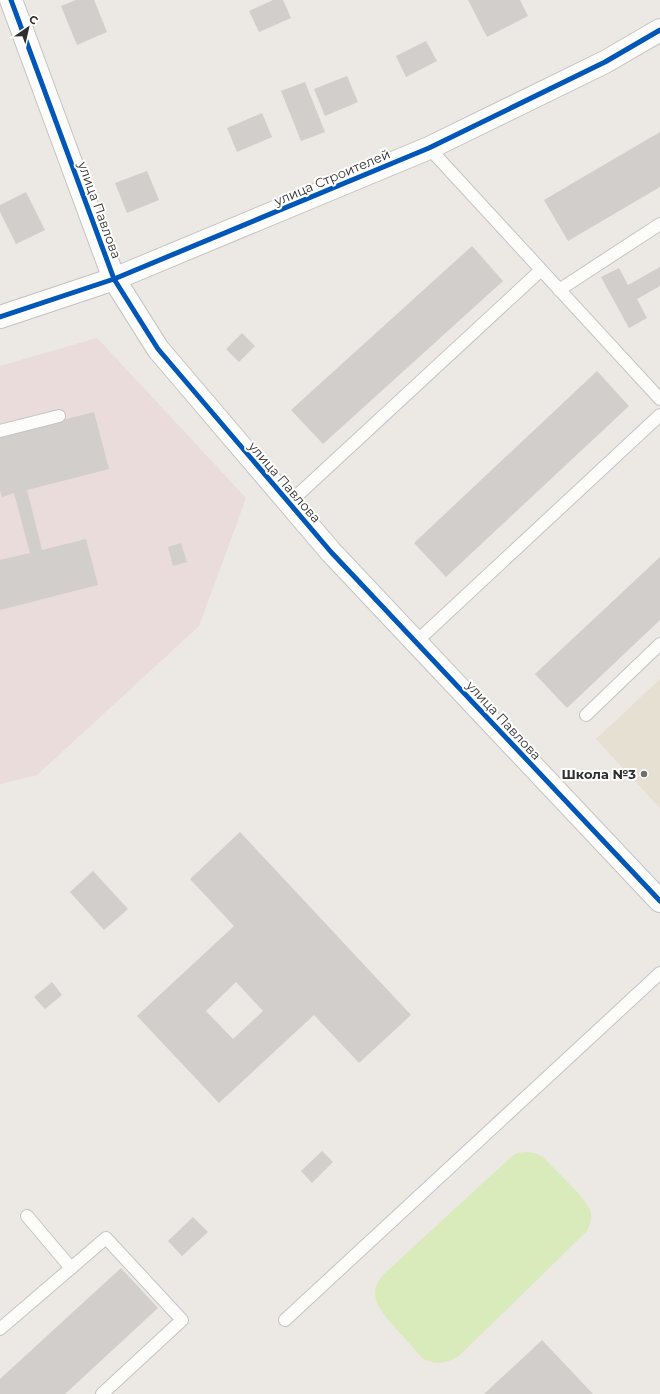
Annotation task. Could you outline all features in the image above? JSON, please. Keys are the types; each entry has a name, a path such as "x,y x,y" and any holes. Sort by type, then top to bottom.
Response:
{"street":[{"name":"улица Павлова","path":"11,0 114,279 158,350 331,552 660,901"},
{"name":"улица Строителей","path":"0,317 114,279 430,148 605,62 660,30"}],"lane":[{"path":"430,148 660,399"},
{"path":"559,290 660,224"},
{"path":"289,503 541,270"},
{"path":"416,642 660,415"},
{"path":"0,431 59,416"},
{"path":"586,715 660,644"},
{"path":"285,1320 660,973"},
{"path":"27,1216 71,1268"},
{"path":"0,1329 106,1238 182,1320 102,1394"}],"shaded area":[{"path":"97,338 246,498 199,626 37,775 0,784 0,366"},
{"name":"Школа №3","path":"660,679 660,808 596,739"}],"green space":[{"path":"517,1153 535,1153 544,1158 587,1204 591,1213 591,1220 587,1231 459,1356 440,1363 431,1362 422,1358 386,1317 377,1304 375,1290 378,1282 384,1274 511,1157"}],"building":[{"path":"76,0 94,0 107,32 77,45 61,6"},
{"path":"273,0 283,0 291,18 259,32 249,11"},
{"path":"468,0 520,0 528,16 487,37"},
{"path":"426,41 437,61 406,77 396,56"},
{"path":"347,76 358,102 325,116 314,89"},
{"path":"305,82 325,132 301,141 281,91"},
{"path":"262,113 272,137 237,152 227,128"},
{"path":"660,132 660,187 568,241 544,200"},
{"path":"147,171 159,200 127,213 115,183"},
{"path":"26,192 45,230 16,244 0,212 0,205"},
{"path":"472,246 503,281 323,444 291,410"},
{"path":"660,267 660,286 637,299 647,318 629,328 601,277 619,268 628,285"},
{"path":"242,333 255,346 239,362 226,349"},
{"path":"597,371 629,406 446,577 414,543"},
{"path":"94,412 109,469 27,490 42,550 86,539 98,585 0,610 0,560 30,553 14,493 2,497 0,490 0,436"},
{"path":"181,543 187,562 173,566 168,547"},
{"path":"660,557 660,620 567,708 535,674"},
{"path":"240,832 411,1015 359,1063 314,1015 219,1103 137,1016 234,926 190,879","holes":["236,982 263,1011 233,1039 206,1011"]},
{"path":"93,871 128,909 104,930 70,892"},
{"path":"52,982 62,995 45,1009 34,997"},
{"path":"322,1151 333,1162 312,1183 301,1171"},
{"path":"193,1217 208,1232 182,1256 168,1241"},
{"path":"121,1268 158,1308 65,1394 0,1394 0,1379"},
{"path":"542,1340 593,1394 484,1394"}],"cycle path":[{"path":"11,0 114,279 158,349 331,552 660,901"},
{"path":"0,317 114,279 429,148 605,62 660,30"}],"place":[{"name":"Школа №3","path":"644,774"}]}
